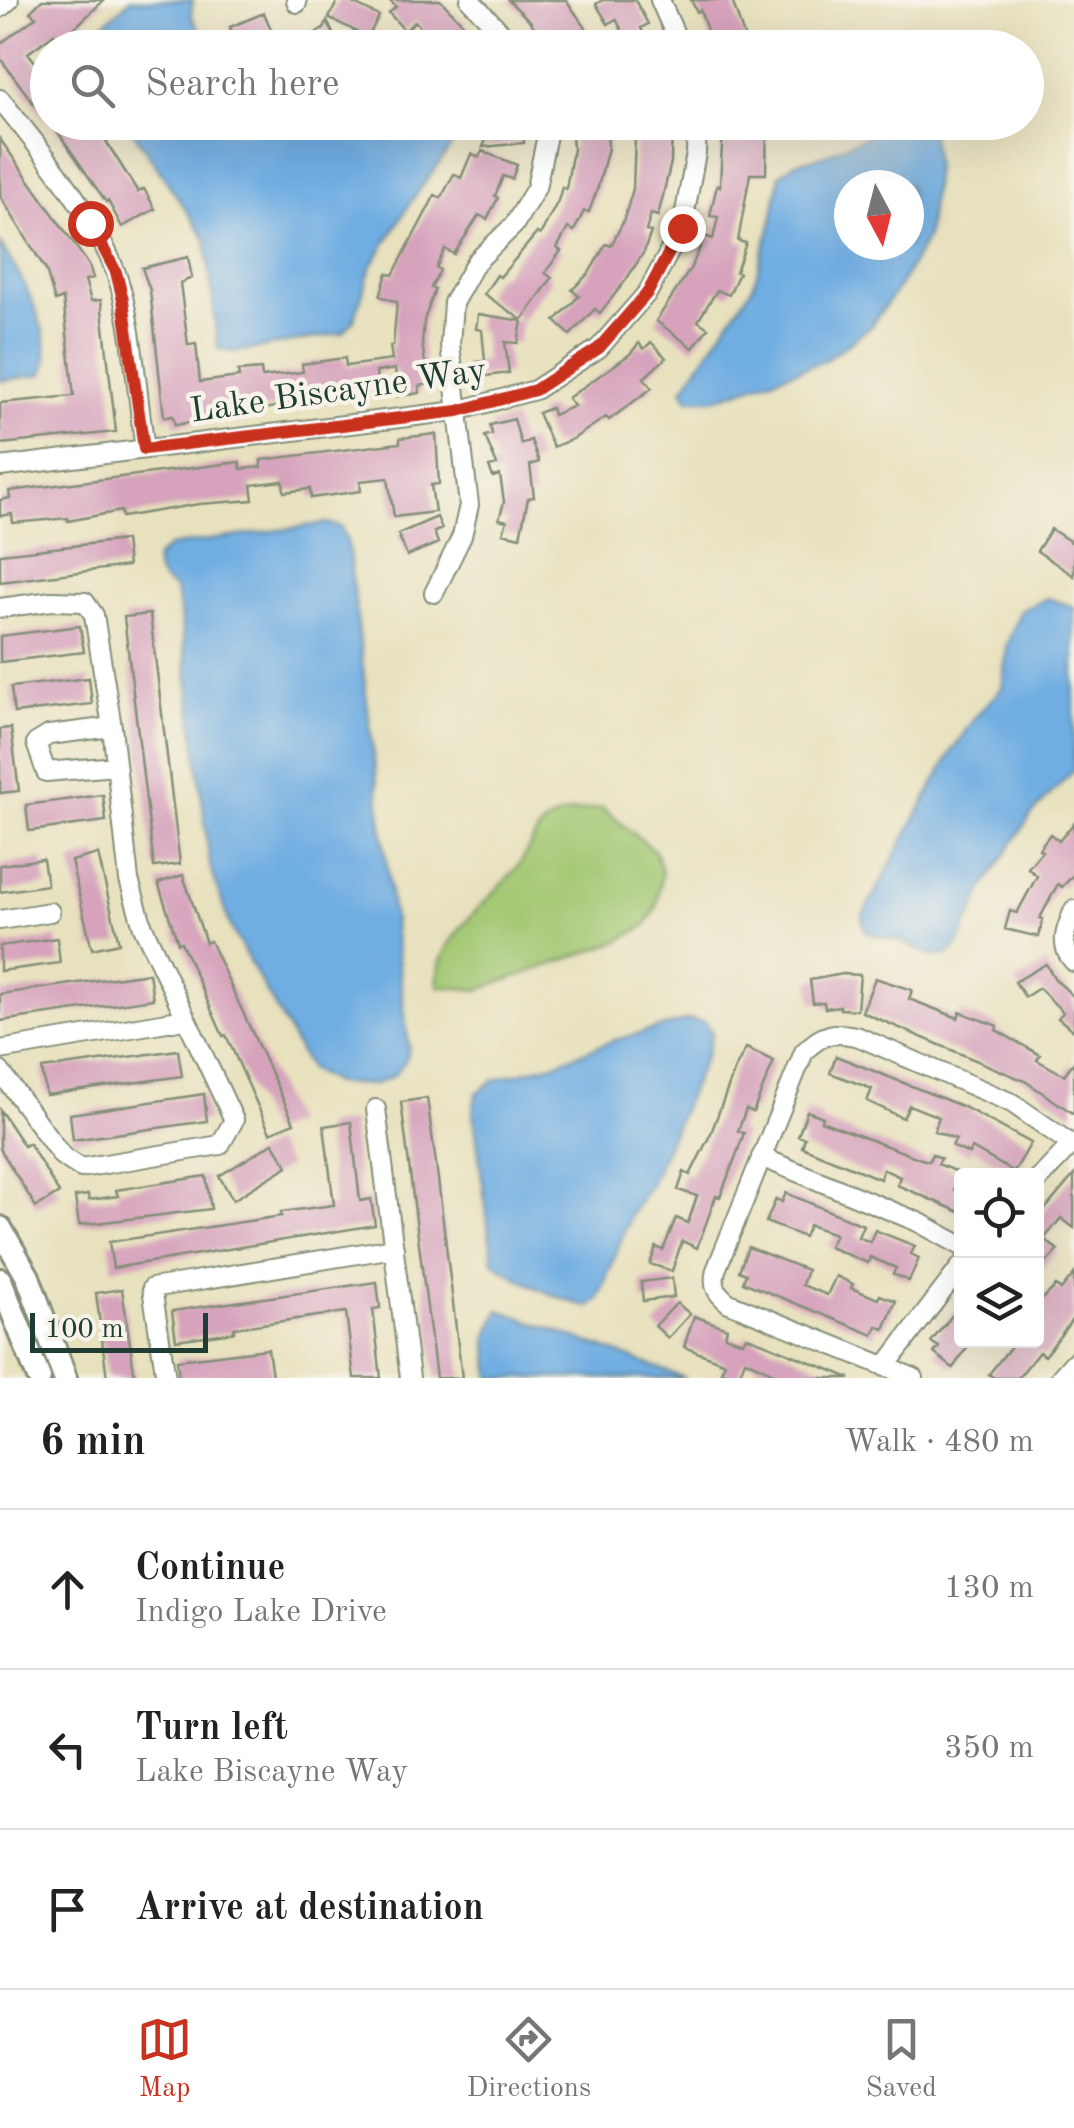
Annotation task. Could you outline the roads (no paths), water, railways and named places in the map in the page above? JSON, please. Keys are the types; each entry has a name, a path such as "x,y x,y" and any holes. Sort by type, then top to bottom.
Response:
{"main road":[{"path":"0,1228 28,1276 65,1378"},
{"path":"0,1280 38,1378"}],"street":[{"path":"0,8 9,0"},
{"path":"470,0 499,30"},
{"path":"660,0 673,30"},
{"path":"0,99 90,223 116,272 144,449"},
{"path":"434,592 462,536 469,505 450,344 453,303 476,262 514,224 536,188 546,140"},
{"name":"Lake Biscayne Way","path":"0,467 458,411 535,390 599,348 648,292 682,228 696,140"},
{"path":"0,608 52,601 85,602 94,615 130,880 143,927 234,1120 220,1145 80,1168 62,1156 0,1071"},
{"path":"112,727 50,735 36,743 46,772 116,766"},
{"path":"1074,910 1064,934 1067,955 1074,962"},
{"path":"0,920 50,912"},
{"path":"0,1050 185,1019"},
{"path":"914,1378 729,1303 716,1293 716,1270 804,1052 818,1038 837,1031 1012,1102 1073,1145 1044,1174"},
{"path":"376,1109 410,1378"},
{"path":"761,1157 918,1222 954,1242"},
{"path":"166,1378 152,1288 394,1248"},
{"path":"885,1367 954,1276"},
{"path":"1060,1378 1074,1362"}],"water":[{"path":"130,0 193,0 191,15 199,30 97,30"},
{"path":"139,140 452,140 371,267 354,320 343,333 236,352 218,349 206,239"},
{"path":"858,140 932,140 935,167 927,236 924,242 924,170 834,170 834,260 914,260 902,282 870,327 824,361 714,399 689,399 683,389 753,286 772,221 780,175 795,163"},
{"path":"0,244 35,307 46,360 43,374 0,381"},
{"path":"327,523 341,527 348,544 409,1049 405,1062 393,1076 373,1085 334,1083 309,1069 230,926 210,866 179,604 175,589 156,569 156,558 170,546"},
{"path":"1047,598 1074,607 1074,770 1031,815 985,886 957,947 948,955 930,956 903,942 866,932 862,917 952,751 975,717 1002,688 1007,645 1020,611"},
{"path":"688,1020 705,1022 712,1033 707,1052 650,1185 631,1214 598,1300 590,1307 565,1299 527,1283 493,1262 473,1109 477,1093 494,1080"},
{"path":"499,1310 684,1378 491,1378 487,1339"}]}
